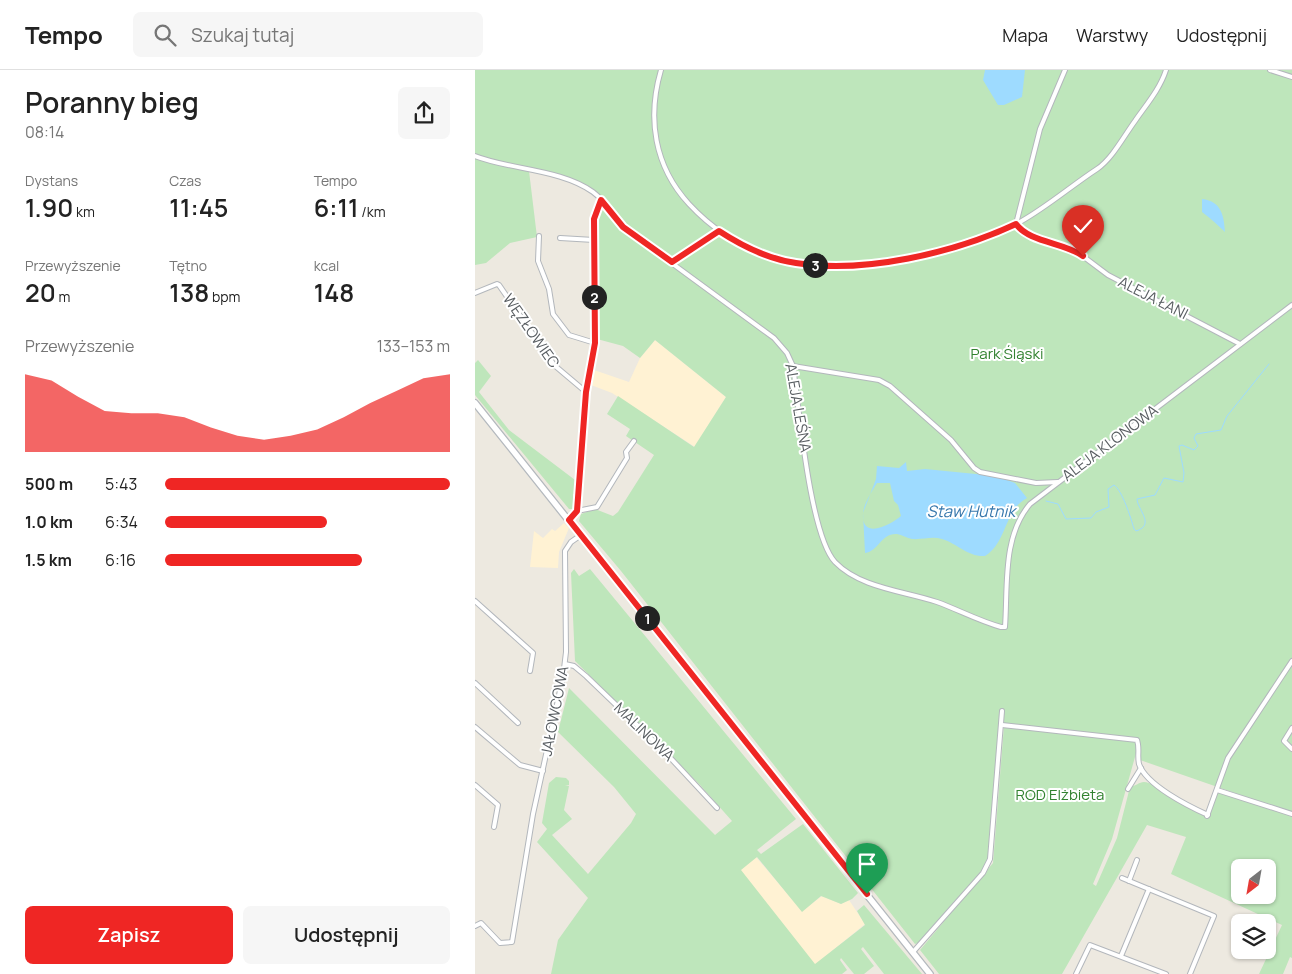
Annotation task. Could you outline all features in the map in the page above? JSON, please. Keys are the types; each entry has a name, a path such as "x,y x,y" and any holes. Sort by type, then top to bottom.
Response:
{"street":[{"path":"661,70 653,115 657,145 662,163 684,198 719,231 748,248 796,263 842,265 885,261 941,250 1016,224 1098,168 1151,98 1163,80 1166,70"},
{"path":"1016,224 1038,135 1065,70"},
{"path":"1270,70 1292,77"},
{"name":"ALEJA LEŚNA","path":"475,156 575,182 593,192 623,227 774,338 787,353 793,366 817,520 827,551 835,562 848,573 862,580 937,602 995,626 1005,627"},
{"path":"577,511 586,392 595,343 594,219 601,200"},
{"name":"ALEJA ŁANI","path":"1016,224 1029,234 1076,251 1108,275 1240,344"},
{"path":"672,262 719,231"},
{"path":"539,236 538,261 549,290 553,314 569,335 595,343"},
{"path":"560,238 594,240"},
{"name":"WĘZŁOWIEC","path":"475,293 497,284 499,285 554,365 586,392"},
{"name":"ALEJA KLONOWA","path":"1005,627 1010,544 1014,528 1030,504 1292,304"},
{"path":"793,366 879,380 890,386 951,440 973,465 984,472 1036,483 1058,482"},
{"path":"475,403 930,974"},
{"path":"569,520 577,511 597,507 627,458 626,452 634,441"},
{"name":"JAŁOWCOWA","path":"475,926 481,923 500,943 512,942 531,832 565,664 565,554 568,546 581,535"},
{"path":"475,601 533,653 530,671"},
{"path":"1002,725 1134,739 1138,742 1138,757 1141,768 1156,784 1207,816 1228,758 1292,661"},
{"name":"MALINOWA","path":"565,664 575,666 586,676 669,756 717,808"},
{"path":"475,683 518,723"},
{"path":"913,952 983,873 990,859 1002,725 1001,711"},
{"path":"475,727 520,766 543,771"},
{"path":"1292,728 1284,741 1292,749"},
{"path":"1128,789 1141,768"},
{"path":"475,784 498,805 494,828"},
{"path":"1217,790 1292,814"},
{"path":"1129,881 1137,860"},
{"path":"1123,878 1213,916 1190,974"},
{"path":"1121,956 1149,889"},
{"path":"1076,974 1087,947 1090,945 1121,956 1153,972 1165,974"}],"shaded area":[{"path":"655,340 726,397 695,447 612,393 591,385 594,370 629,382 640,358"},
{"path":"564,523 569,528 559,552 558,568 530,567 534,531 543,538 552,529 555,531"},
{"path":"756,857 802,911 822,896 841,904 849,900 865,924 815,965 740,870"}],"green space":[{"name":"Park Śląski","path":"475,70 1292,70 1292,813 1140,760 1137,739 1133,737 1000,723 988,859 984,868 918,943 915,944 621,571 579,521 581,514 595,509 613,516 618,512 654,455 626,436 630,429 607,414 618,396 694,447 726,397 655,340 640,358 623,346 597,339 596,220 603,201 578,184 529,171 537,237 510,243 486,263 475,265"},
{"path":"478,360 491,376 479,392 509,430 579,483 577,494 573,494 573,503 576,504 575,509 569,509 475,395 475,363"},
{"path":"574,569 579,576 590,569 796,819 757,850 761,854 803,824 858,893 852,899 841,904 821,896 802,912 757,857 741,870 815,964 865,925 857,911 864,905 922,974 884,974 863,947 861,949 874,966 864,974 854,974 841,958 840,960 847,970 842,974 551,974 558,940 588,898 537,842 547,829 542,823 549,783 556,777 566,778 569,781 569,785 565,785 569,786 564,810 572,819 552,835 588,874 631,823 636,814 614,787 558,732 569,688 715,835 732,821 700,785 575,661 571,573"},
{"name":"ROD Elżbieta","path":"1004,726 1136,741 1138,745 1112,839 1093,884 1096,886 1117,838 1130,787 1141,783 1149,783 1156,786 1206,816 1218,792 1292,816 1292,958 1290,957 1283,974 1259,974 1266,959 1276,959 1276,938 1282,925 1276,922 1276,914 1258,914 1236,904 1276,904 1276,859 1231,859 1231,902 1171,874 1186,837 1147,825 1062,974 939,974 920,950 993,863"}],"water":[{"path":"985,70 1025,70 1022,97 1004,105 998,105 983,80"},
{"path":"1202,199 1209,200 1218,206 1223,215 1225,232 1202,212"},
{"name":"Staw Hutnik","path":"906,462 907,471 925,469 996,476 1015,483 1027,498 1019,503 1009,518 998,543 985,556 973,554 942,539 912,539 897,534 887,536 874,549 865,553 863,518 868,528 873,529 886,525 901,516 898,505 894,501 890,483 877,483 870,495 876,479 877,466 899,468"}],"waterway":[{"path":"1046,501 1058,504 1066,519 1091,518 1096,512 1109,507 1108,489 1114,485 1123,498 1134,529 1136,531 1142,528 1145,525 1145,521 1137,499 1155,495 1164,478 1183,482 1184,473 1179,446 1182,445 1194,450 1198,446 1194,438 1196,434 1221,430 1227,416 1269,364"}],"route":[{"path":"867,894 569,520 577,511 586,392 596,333 594,310 594,219 601,200 616,220 631,234 672,262 719,231 743,246 779,259 796,263 842,265 862,264 927,254 1016,224 1029,234 1072,249 1083,256"}]}
